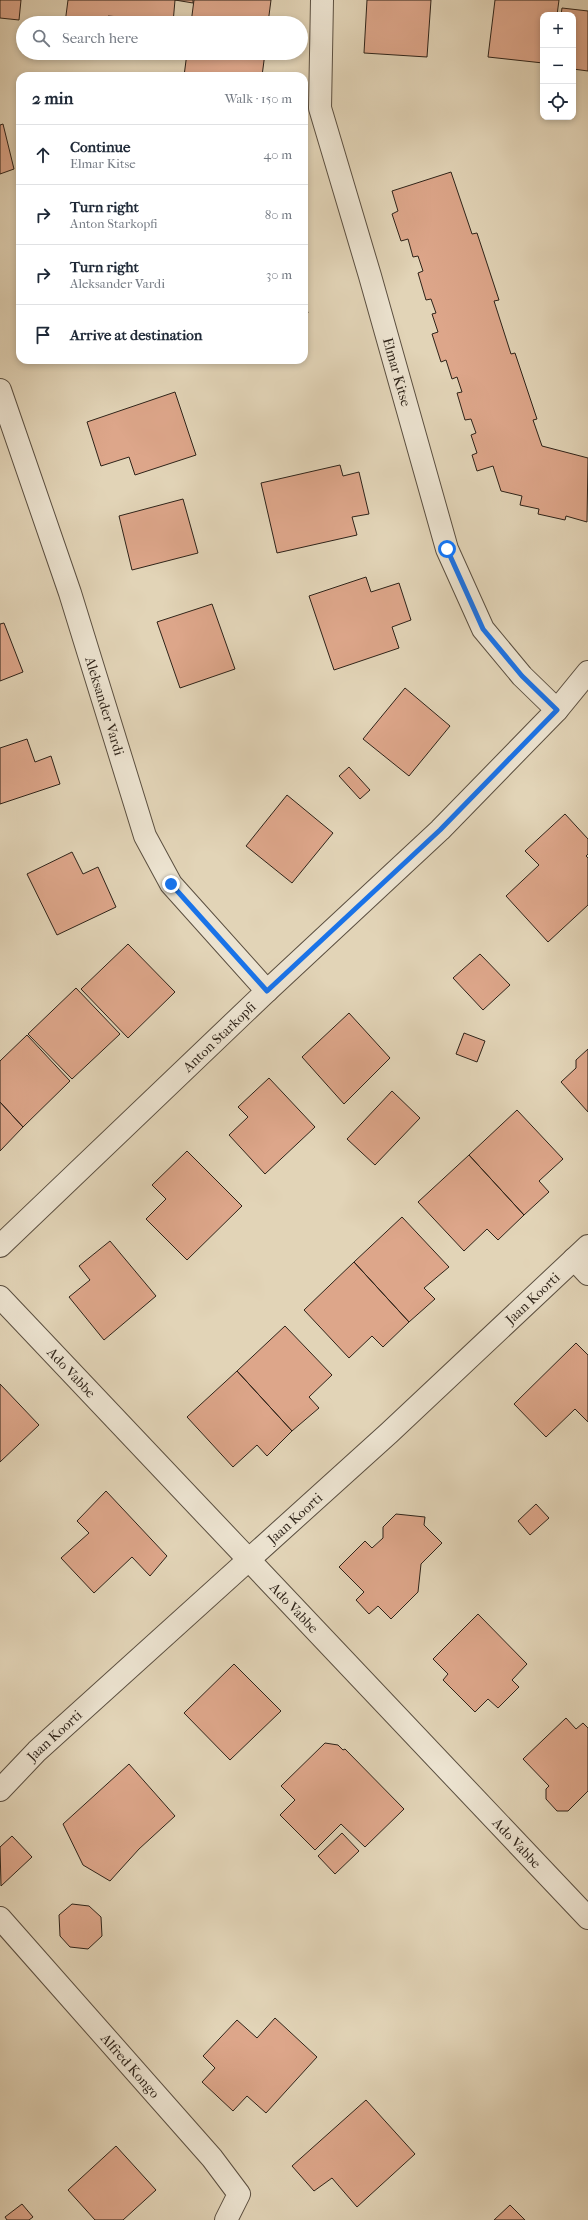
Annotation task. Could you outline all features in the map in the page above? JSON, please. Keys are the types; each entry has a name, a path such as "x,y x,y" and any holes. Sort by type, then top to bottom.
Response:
{"street":[{"name":"Elmar Kitse","path":"322,0 320,108 370,276 447,549 483,629 522,676 557,710"},
{"name":"Aleksander Vardi","path":"0,390 70,593 145,836 171,884 267,991"},
{"name":"Anton Starkopfi","path":"0,1246 267,991 440,830 557,710 588,672"},
{"name":"Jaan Koorti","path":"0,1790 37,1751 583,1259"},
{"name":"Ado Vabbe","path":"0,1297 588,1918"},
{"name":"Alfred Kongo","path":"0,1918 212,2158 239,2194 226,2220"}],"building":[{"path":"0,0 21,0 19,16 16,16 16,20 0,18"},
{"path":"68,0 175,0 174,16 66,16"},
{"path":"175,0 193,0 193,3"},
{"path":"194,0 271,0 269,16 192,16"},
{"path":"367,0 431,0 427,57 364,53"},
{"path":"495,0 559,0 557,12 540,12 540,63 488,57"},
{"path":"562,8 588,11 588,71 576,69 576,12 561,12"},
{"path":"186,60 264,60 263,72 185,72"},
{"path":"3,124 14,169 0,174 0,125"},
{"path":"451,172 472,234 477,233 499,300 494,301 511,354 515,353 537,419 533,420 542,446 588,458 587,522 566,516 565,520 538,514 539,509 520,505 522,496 501,491 493,466 477,471 472,455 477,453 471,435 476,433 471,419 465,420 457,393 462,392 457,377 452,379 446,360 441,362 432,334 438,332 432,314 436,313 431,299 426,300 418,273 423,271 418,256 413,257 408,239 401,241 392,214 398,211 392,191"},
{"path":"175,392 196,455 135,475 129,457 101,466 87,422"},
{"path":"340,465 343,476 359,472 369,514 352,517 357,535 277,553 261,483"},
{"path":"183,499 198,553 132,570 119,516"},
{"path":"366,577 371,592 399,583 411,620 392,627 399,648 334,670 309,596"},
{"path":"212,604 235,669 180,688 157,622"},
{"path":"4,623 23,672 0,681 0,624"},
{"path":"405,688 450,726 409,776 363,739"},
{"path":"27,739 35,762 51,756 60,784 0,804 0,748"},
{"path":"349,767 370,790 360,799 339,776"},
{"path":"287,795 333,833 292,883 246,846"},
{"path":"565,814 588,839 588,854 586,856 588,858 588,905 548,942 506,896 539,865 525,851"},
{"path":"72,852 83,874 98,867 116,907 57,935 27,874"},
{"path":"128,944 175,992 128,1038 81,989"},
{"path":"480,954 510,985 483,1010 453,978"},
{"path":"76,988 120,1034 72,1079 28,1034"},
{"path":"349,1013 390,1058 344,1104 302,1057"},
{"path":"464,1033 485,1041 477,1062 456,1054"},
{"path":"27,1035 70,1081 23,1127 0,1102 0,1061"},
{"path":"588,1049 588,1112 561,1082 576,1068 576,1060"},
{"path":"269,1078 315,1127 265,1174 229,1135 248,1117 238,1107"},
{"path":"392,1091 420,1118 375,1165 347,1139"},
{"path":"0,1102 23,1127 0,1151"},
{"path":"517,1110 563,1159 539,1181 549,1192 524,1215 469,1155"},
{"path":"187,1151 242,1206 187,1260 146,1219 166,1199 152,1185"},
{"path":"469,1155 524,1215 498,1240 487,1229 464,1251 418,1202"},
{"path":"402,1217 449,1267 424,1288 435,1299 409,1322 354,1262"},
{"path":"110,1241 156,1296 104,1340 69,1297 90,1280 79,1266"},
{"path":"354,1262 409,1322 383,1347 372,1336 349,1358 304,1310"},
{"path":"285,1326 332,1375 309,1397 319,1408 292,1431 237,1371"},
{"path":"576,1343 588,1355 588,1422 575,1409 546,1437 514,1404"},
{"path":"237,1371 292,1431 267,1456 257,1445 233,1467 187,1417"},
{"path":"0,1384 39,1425 0,1462"},
{"path":"106,1491 167,1556 150,1576 132,1557 94,1593 61,1558 89,1533 77,1521"},
{"path":"536,1504 549,1518 530,1535 518,1521"},
{"path":"396,1514 425,1517 424,1525 442,1543 421,1564 418,1592 391,1619 378,1606 369,1614 356,1600 364,1592 339,1567 365,1541 372,1548 383,1538 383,1527"},
{"path":"478,1614 527,1664 512,1680 519,1687 498,1708 488,1699 475,1712 443,1680 448,1674 433,1659"},
{"path":"234,1664 281,1711 230,1760 184,1713"},
{"path":"566,1718 576,1729 583,1723 588,1728 588,1791 568,1811 557,1811 546,1799 546,1789 549,1786 523,1759"},
{"path":"325,1743 338,1745 343,1750 345,1749 404,1809 365,1847 341,1824 315,1850 280,1815 295,1800 281,1786"},
{"path":"129,1764 175,1816 139,1849 110,1881 83,1865 63,1824"},
{"path":"342,1833 359,1851 335,1874 318,1856"},
{"path":"12,1836 32,1857 1,1886 0,1847"},
{"path":"72,1904 89,1906 101,1917 102,1936 88,1949 70,1947 60,1936 59,1915"},
{"path":"275,2018 317,2057 266,2113 247,2096 233,2111 202,2082 215,2068 203,2056 237,2020 257,2038"},
{"path":"366,2100 415,2154 357,2207 332,2178 314,2191 292,2166"},
{"path":"116,2146 156,2190 123,2220 95,2220 68,2190"},
{"path":"22,2204 33,2217 29,2220 7,2220 5,2217"},
{"path":"510,2205 525,2220 494,2220"}],"route":[{"path":"171,884 267,991 440,830 557,710 522,676 483,629 447,549"}]}
